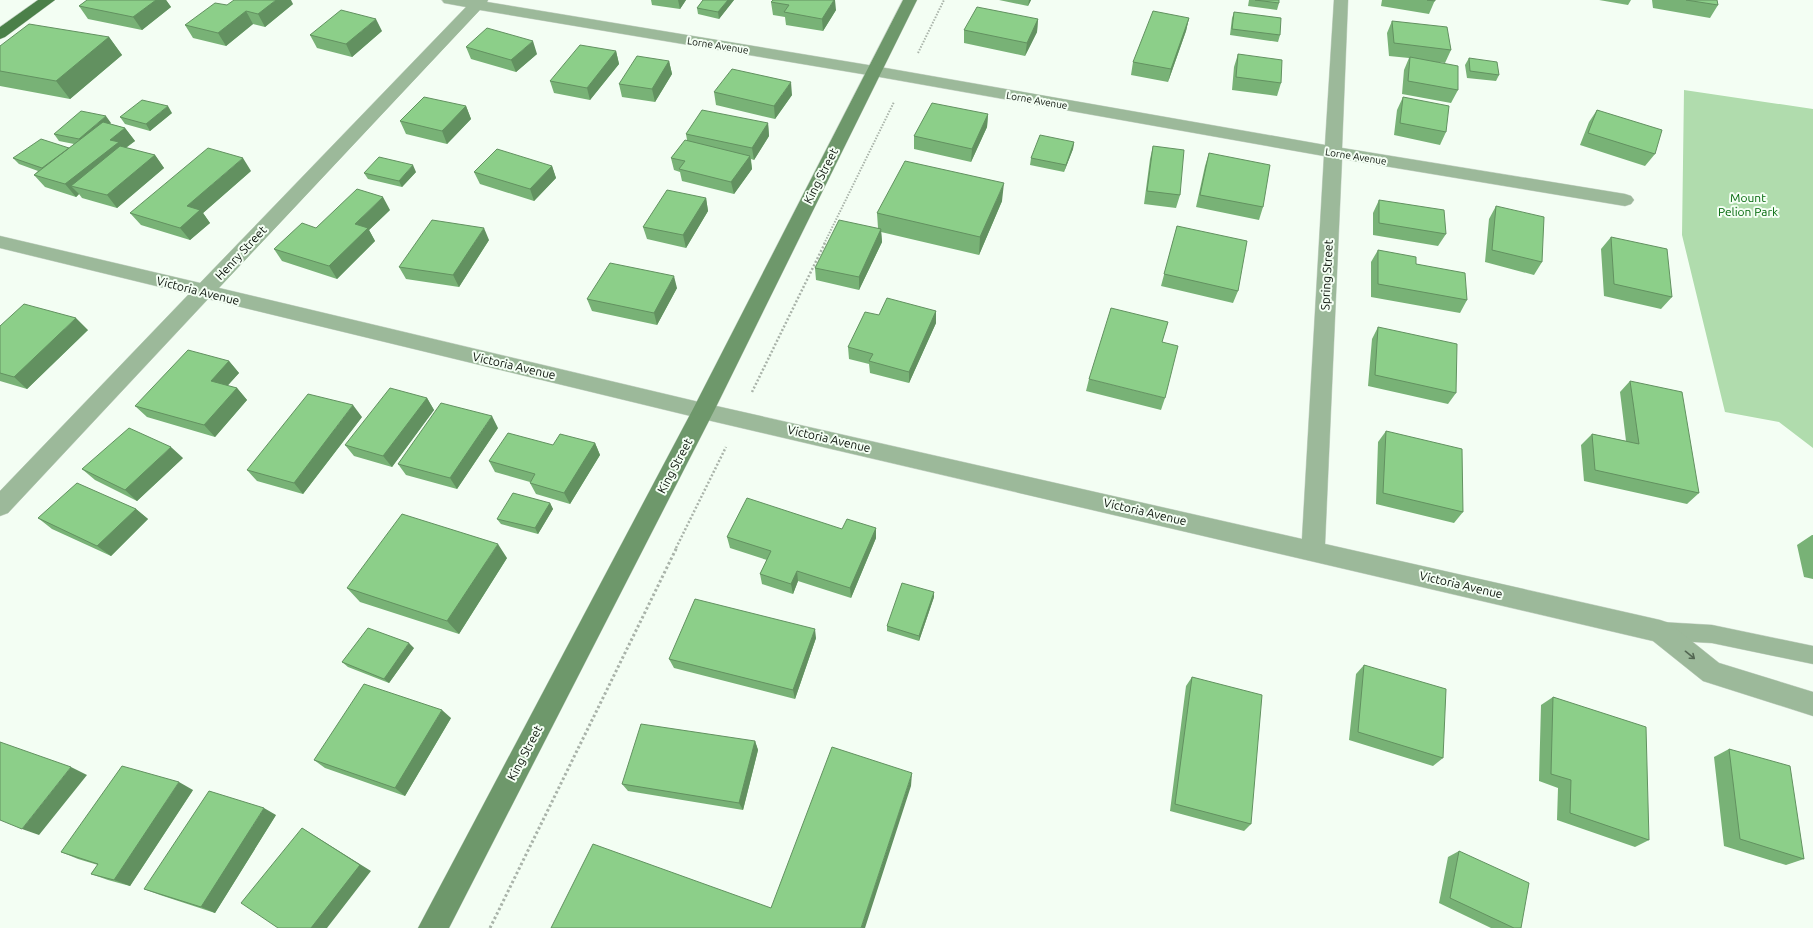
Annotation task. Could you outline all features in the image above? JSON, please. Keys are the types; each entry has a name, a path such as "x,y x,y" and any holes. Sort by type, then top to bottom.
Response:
{"main road":[{"path":"0,34 48,0"}],"street":[{"name":"Lorne Avenue","path":"449,0 478,2 1334,152 1625,200"},
{"name":"King Street","path":"433,928 703,411 910,0"},
{"name":"Spring Street","path":"1313,550 1342,0"},
{"name":"Henry Street","path":"0,506 478,2"},
{"name":"Victoria Avenue","path":"0,242 703,411 1660,631 1712,673 1813,704"}],"lane":[{"name":"Victoria Avenue","path":"1660,631 1712,634 1813,655"}],"path":[{"path":"490,928 944,0"}],"green space":[{"name":"Mount Pelion Park","path":"1684,90 1813,109 1813,448 1779,422 1725,412 1682,235"}],"building":[{"path":"87,0 156,0 133,17 79,6"},
{"path":"234,0 276,0 258,14 246,11 218,33 185,25 215,3 227,5"},
{"path":"703,0 728,0 718,12 697,8"},
{"path":"773,0 834,0 822,19 784,12 789,5 771,2"},
{"path":"1255,0 1279,0 1279,3"},
{"path":"1686,0 1717,0 1718,5"},
{"path":"977,7 1038,19 1027,43 964,30"},
{"path":"341,10 376,19 346,44 310,35"},
{"path":"1153,11 1189,18 1171,69 1133,62"},
{"path":"1234,12 1281,18 1280,35 1232,29"},
{"path":"1392,21 1447,27 1451,50 1394,43"},
{"path":"29,24 109,37 56,81 0,71 0,46"},
{"path":"487,28 533,41 511,60 466,47"},
{"path":"580,45 616,51 587,88 550,81"},
{"path":"1238,54 1282,60 1281,83 1236,77"},
{"path":"637,56 669,61 652,89 619,84"},
{"path":"1410,57 1458,66 1458,90 1408,81"},
{"path":"1469,58 1497,62 1499,75 1470,71"},
{"path":"732,69 791,82 774,106 714,92"},
{"path":"424,97 466,106 442,131 400,121"},
{"path":"1403,97 1449,106 1446,132 1400,123"},
{"path":"142,100 168,106 146,124 120,117"},
{"path":"932,103 988,114 972,149 914,136"},
{"path":"702,110 768,123 752,148 686,134"},
{"path":"1597,110 1662,130 1655,154 1588,133"},
{"path":"81,111 106,116 79,139 54,134"},
{"path":"103,122 125,128 110,140 119,142 65,184 34,175"},
{"path":"1040,135 1074,142 1066,165 1031,158"},
{"path":"41,139 69,148 42,168 13,158"},
{"path":"685,140 750,156 731,182 679,169 685,161 671,158"},
{"path":"120,146 155,155 107,195 71,186"},
{"path":"1153,146 1184,150 1180,195 1147,191"},
{"path":"208,148 243,158 187,206 200,210 180,228 130,213"},
{"path":"497,149 552,166 530,189 474,172"},
{"path":"1209,153 1270,165 1263,207 1200,195"},
{"path":"379,157 413,165 399,181 364,173"},
{"path":"905,161 1004,183 980,237 877,213"},
{"path":"357,189 383,197 355,224 368,228 329,266 274,249 302,223 316,228"},
{"path":"667,190 706,198 683,235 643,227"},
{"path":"1379,200 1444,210 1446,234 1379,223"},
{"path":"1496,206 1544,217 1542,262 1492,250"},
{"path":"432,220 484,228 453,275 399,267"},
{"path":"839,220 881,229 859,277 815,268"},
{"path":"1177,226 1247,241 1238,291 1164,274"},
{"path":"1611,237 1667,249 1672,297 1614,284"},
{"path":"1378,250 1416,257 1416,264 1465,273 1467,300 1378,284"},
{"path":"610,263 674,276 654,313 587,299"},
{"path":"887,298 936,311 909,372 869,361 873,354 848,347 865,312 879,315"},
{"path":"24,304 76,318 14,377 0,373 0,326"},
{"path":"1111,308 1168,322 1162,342 1178,346 1165,398 1089,379"},
{"path":"1378,327 1457,344 1456,393 1375,375"},
{"path":"188,350 229,361 211,381 237,388 204,425 135,406"},
{"path":"1630,381 1682,392 1699,493 1595,470 1592,434 1639,444"},
{"path":"390,388 427,398 383,456 345,445"},
{"path":"308,394 353,405 294,483 247,470"},
{"path":"441,403 492,416 450,478 398,464"},
{"path":"129,428 171,447 125,490 82,469"},
{"path":"1386,431 1462,449 1463,512 1383,493"},
{"path":"508,433 553,445 560,434 595,443 564,493 530,483 535,474 489,461"},
{"path":"77,483 136,509 97,546 38,518"},
{"path":"513,493 550,503 535,528 497,519"},
{"path":"747,498 842,529 847,519 876,528 850,588 797,571 791,584 760,574 771,551 727,537"},
{"path":"402,514 498,544 447,621 347,588"},
{"path":"902,583 934,592 919,636 887,626"},
{"path":"695,599 815,629 793,690 669,659"},
{"path":"368,628 409,643 384,679 342,662"},
{"path":"1364,665 1446,689 1443,758 1358,732"},
{"path":"1192,677 1262,695 1251,824 1175,804"},
{"path":"364,684 442,710 395,788 314,760"},
{"path":"1553,697 1646,727 1649,840 1570,813 1571,780 1551,774"},
{"path":"641,724 755,741 739,803 622,784"},
{"path":"0,742 71,767 22,829 0,820"},
{"path":"832,747 912,773 861,928 551,928 593,844 771,908"},
{"path":"1729,749 1790,766 1804,859 1740,839"},
{"path":"122,766 179,782 114,880 91,874 98,864 61,852"},
{"path":"209,791 264,808 201,907 144,889"},
{"path":"302,828 360,865 311,928 278,928 241,903"},
{"path":"1459,851 1529,883 1521,928 1514,928 1450,898"}]}
